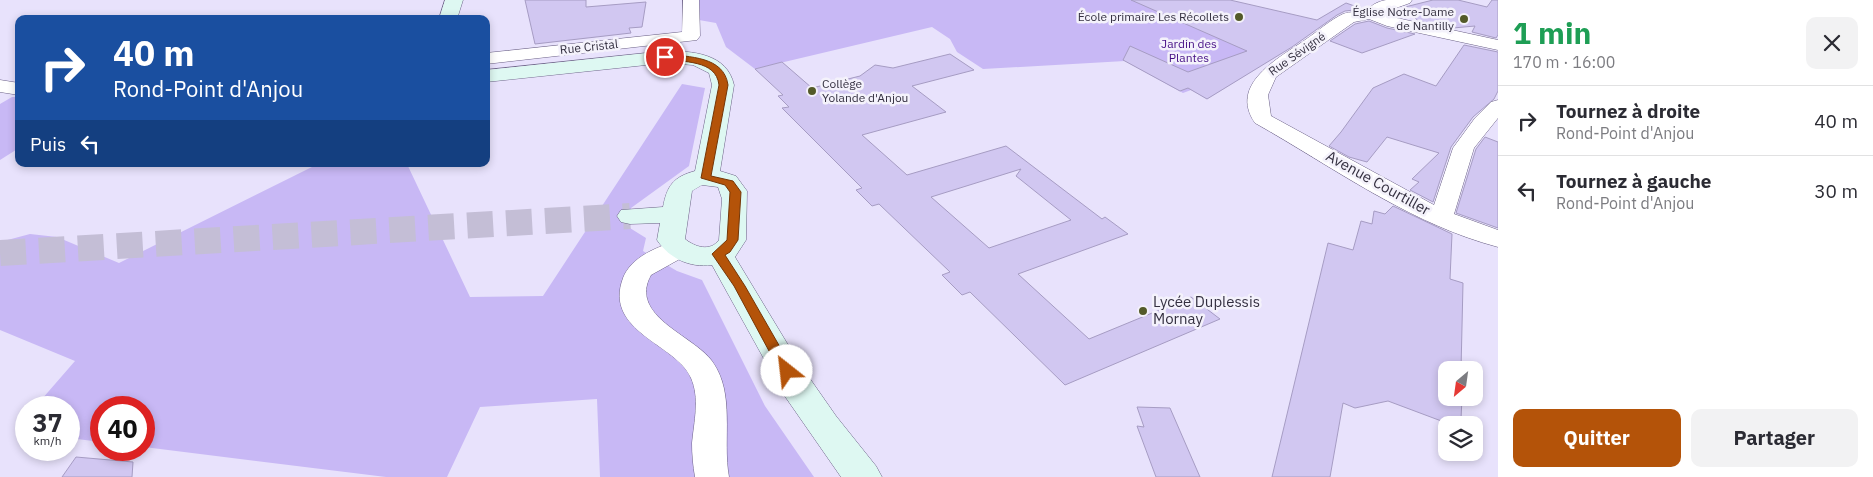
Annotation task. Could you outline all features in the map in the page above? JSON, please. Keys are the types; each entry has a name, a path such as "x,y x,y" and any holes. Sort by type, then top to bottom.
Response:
{"street":[{"path":"449,15 454,0"},
{"name":"Rue Cristal","path":"490,59 692,36 691,0"},
{"name":"Rue Sévigné","path":"1262,119 1258,108 1260,82 1269,73 1349,18 1371,14 1378,6 1404,0"},
{"path":"1371,14 1388,21 1498,46"},
{"path":"490,76 665,57 685,58 712,65 720,72 723,85 706,178"},
{"path":"0,86 15,88"},
{"path":"1440,217 1452,195 1460,155 1470,135 1498,106"},
{"name":"Avenue Courtiller","path":"1262,119 1440,217 1465,229 1498,239"},
{"path":"706,178 729,183 736,192 732,240 726,250 718,254 697,255 678,249 671,240 679,190 690,181 706,178"},
{"path":"630,216 674,215"},
{"path":"678,249 643,268 636,277 632,291 633,300 646,322 701,368 711,391 708,440 712,477"},
{"path":"718,254 739,286 787,371 832,439 863,477"}],"green space":[{"name":"Jardin des Plantes","path":"699,0 1168,0 1288,49 1207,99 1191,90 1183,93 1125,61 983,69 957,52 950,39 932,27 755,69 726,47 716,23 699,20"},
{"path":"682,84 705,88 689,166 631,208 625,225 646,238 643,251 677,271 702,280 765,406 814,477 600,477 597,399 480,407 447,477 386,477 155,448 155,396 90,396 90,441 80,439 80,396 45,396 75,361 0,330 0,242 30,234 57,237 119,263 312,167 408,167 470,297 543,296"},
{"path":"15,97 15,151 0,160 0,104"}],"building":[{"path":"525,0 586,0 586,7 646,2 642,27 629,28 631,33 535,44"},
{"path":"1131,0 1230,0 1317,20 1346,3 1363,9 1345,11 1337,15 1292,47 1207,99 1188,88 1180,91 1123,60 1130,46 1188,72 1247,51"},
{"name":"Église Notre-Dame de Nantilly","path":"1433,0 1458,0 1487,7 1492,0 1498,0 1498,35 1496,38 1472,32 1475,26 1453,28 1418,21 1405,7"},
{"path":"1369,21 1387,28 1415,34 1362,53 1330,41 1355,24"},
{"path":"1464,45 1498,52 1498,91 1494,99 1473,117 1451,147 1433,202 1410,190 1419,182 1412,179 1439,153 1387,137 1367,162 1349,157 1329,146 1373,88 1404,74 1436,86"},
{"path":"950,54 974,70 912,86 946,112 862,135 907,175 1006,146 1102,219 1105,217 1128,234 1018,274 1089,339 1191,297 1220,319 1065,385 970,292 962,295 942,275 950,272 879,204 872,206 856,190 862,188 782,108 789,107 778,96 783,95 755,69 782,62 812,88 860,76 875,65 893,68","holes":["1021,169 1016,176 1071,220 989,248 931,197"]},
{"path":"1485,137 1498,142 1498,228 1456,213 1476,149"},
{"path":"1393,206 1452,234 1450,279 1463,283 1461,361 1438,361 1438,406 1462,406 1461,416 1438,416 1438,420 1388,401 1355,408 1343,403 1330,477 1272,477 1328,243 1353,250 1361,221 1372,224 1374,211 1385,214"},
{"path":"1137,407 1170,408 1200,477 1156,477 1137,426 1144,427"},
{"path":"80,457 90,458 90,461 133,462 132,477 62,477 73,461 80,461"}],"tunnel":[{"path":"0,253 630,216"}],"place":[{"name":"École primaire Les Récollets","path":"1239,17"},
{"name":"Église Notre-Dame de Nantilly","path":"1464,19"},
{"name":"Collège Yolande d'Anjou","path":"812,91"},
{"name":"Lycée Duplessis Mornay","path":"1143,311"}],"route":[{"path":"665,57 685,58 704,62 712,65 722,76 723,85 706,178 718,179 729,183 736,192 732,240 726,250 718,254 739,286 787,371"}]}
